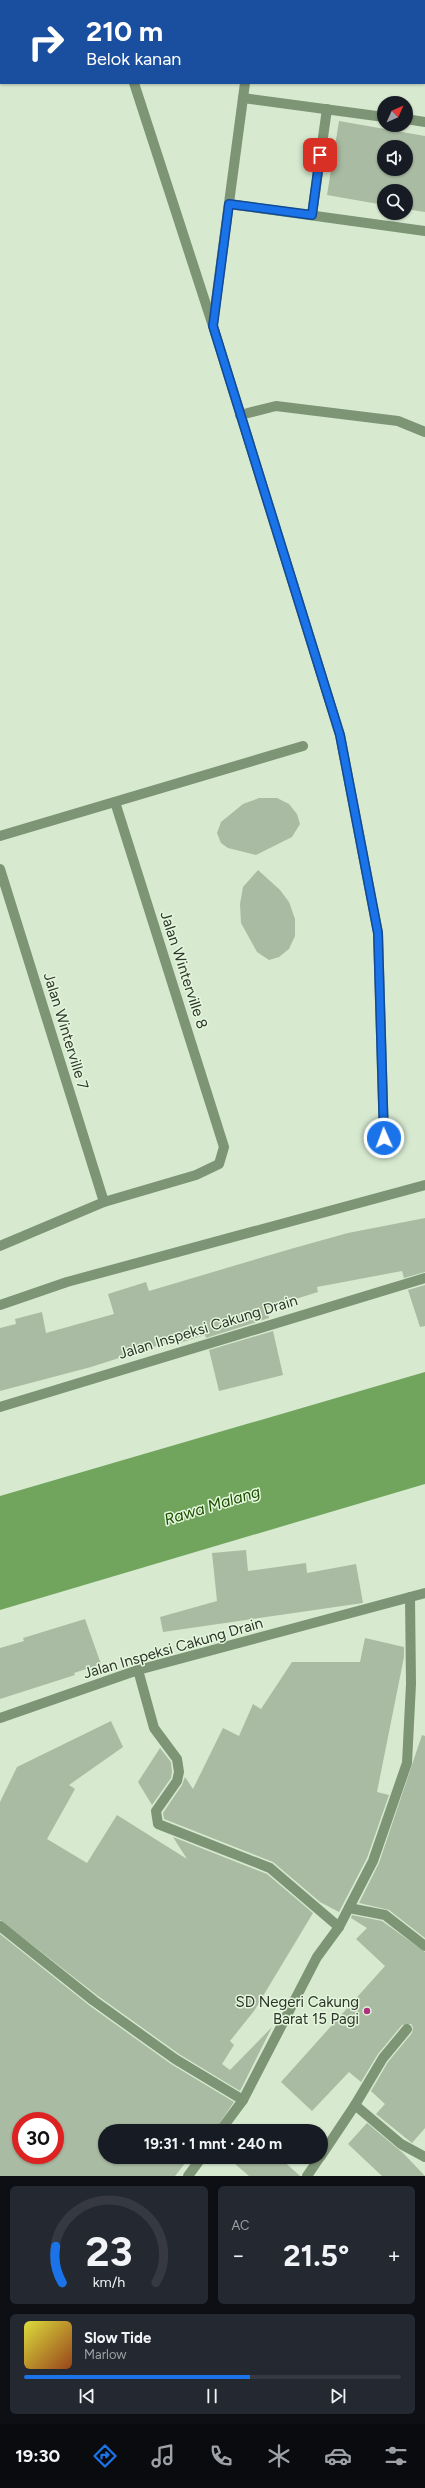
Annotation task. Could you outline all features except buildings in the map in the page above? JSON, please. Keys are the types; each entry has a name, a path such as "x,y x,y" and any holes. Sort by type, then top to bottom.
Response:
{"street":[{"path":"134,84 213,326 340,735 378,933 384,1138"},
{"path":"213,326 245,84"},
{"path":"243,98 377,115"},
{"path":"312,215 326,109"},
{"path":"413,120 425,122"},
{"path":"229,204 425,231"},
{"path":"240,415 276,406 398,421 424,429"},
{"path":"0,836 303,746"},
{"name":"Jalan Winterville 8","path":"104,1202 196,1175 219,1164 224,1147 115,802"},
{"name":"Jalan Winterville 7","path":"0,869 104,1202"},
{"path":"0,1305 67,1282 425,1186"},
{"path":"0,1246 104,1202"},
{"name":"Jalan Inspeksi Cakung Drain","path":"0,1407 425,1278"},
{"name":"Jalan Inspeksi Cakung Drain","path":"0,1718 138,1670 425,1593"},
{"path":"225,2124 243,2100 318,1958 339,1927 373,1861 407,1763 411,1684 410,1597"},
{"path":"138,1670 154,1728 177,1759 179,1772 177,1781 156,1811 158,1824 270,1868 339,1927"},
{"path":"349,1908 385,1915 425,1946"},
{"path":"0,1926 100,2006 175,2059 243,2100"},
{"path":"328,2146 355,2105 383,2058 407,2028"},
{"path":"355,2105 401,2144 425,2157"},
{"path":"188,2176 197,2164"},
{"path":"307,2176 315,2164"}],"water":[{"name":"Rawa Malang","path":"425,1372 425,1484 0,1610 0,1496"}],"place":[{"name":"SD Negeri Cakung Barat 15 Pagi","path":"367,2011"}],"route":[{"path":"320,155 312,215 229,204 213,326 340,735 378,933 384,1138"}]}
